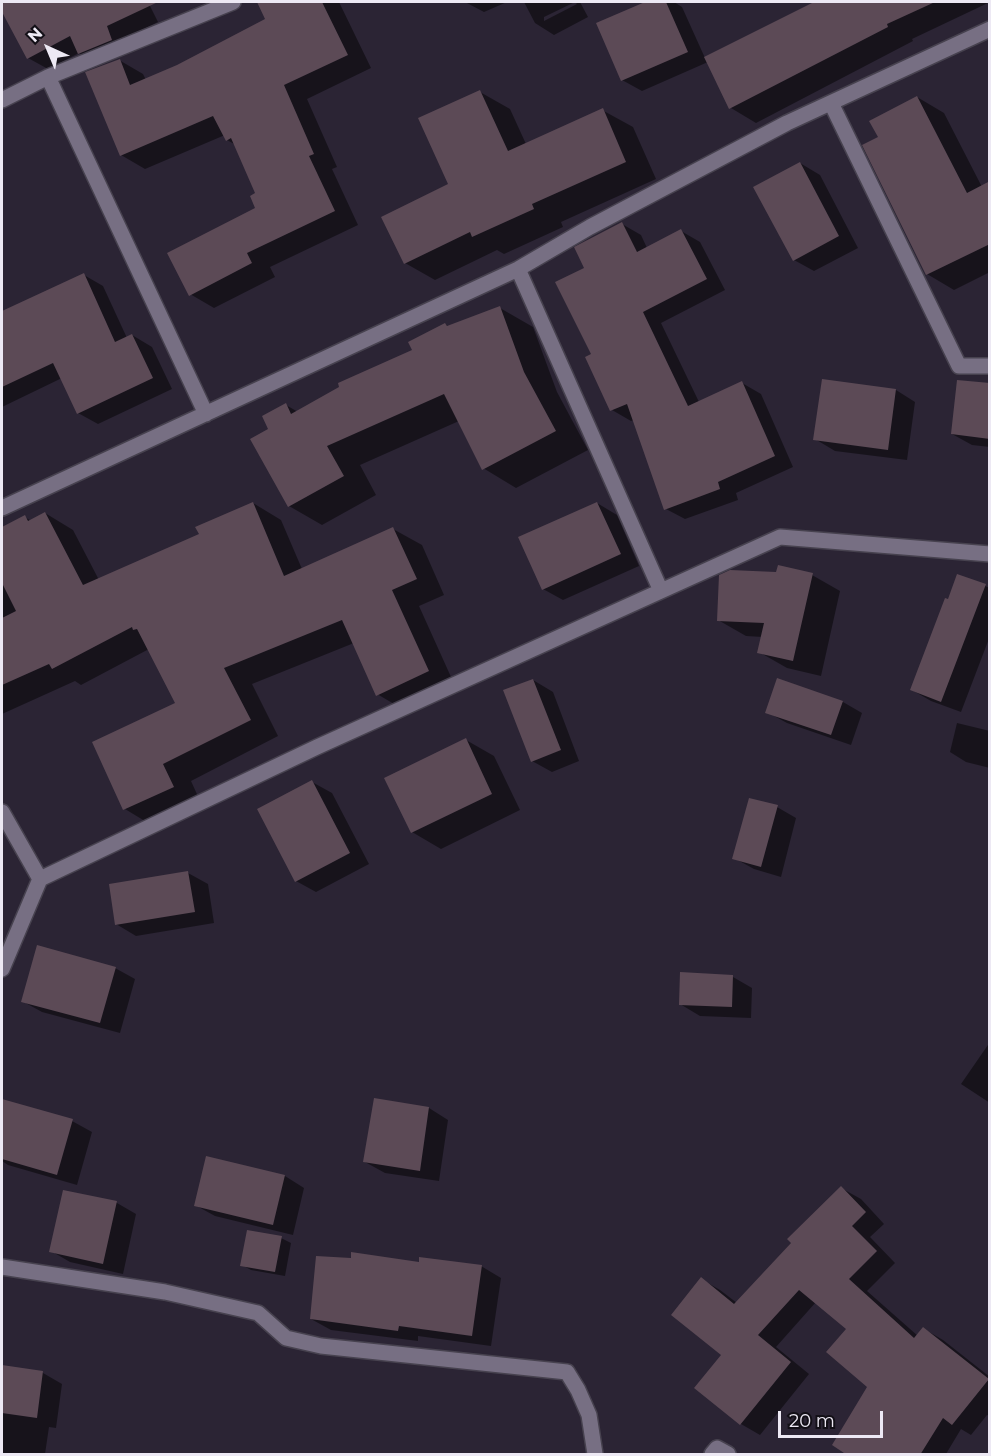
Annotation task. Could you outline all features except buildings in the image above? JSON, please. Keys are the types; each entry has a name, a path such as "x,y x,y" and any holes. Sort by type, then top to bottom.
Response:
{"street":[{"path":"2,100 48,77 233,2"},
{"path":"2,508 518,269 601,221 787,123 990,29"},
{"path":"48,77 206,414"},
{"path":"831,103 959,366 990,366"},
{"path":"518,269 661,591"},
{"path":"2,969 40,879 317,747 780,537 990,554"},
{"path":"2,812 40,879"},
{"path":"2,1267 165,1292 258,1313 286,1338 321,1346 567,1372 590,1415 595,1455"},
{"path":"712,1455 717,1448 728,1455"}]}
